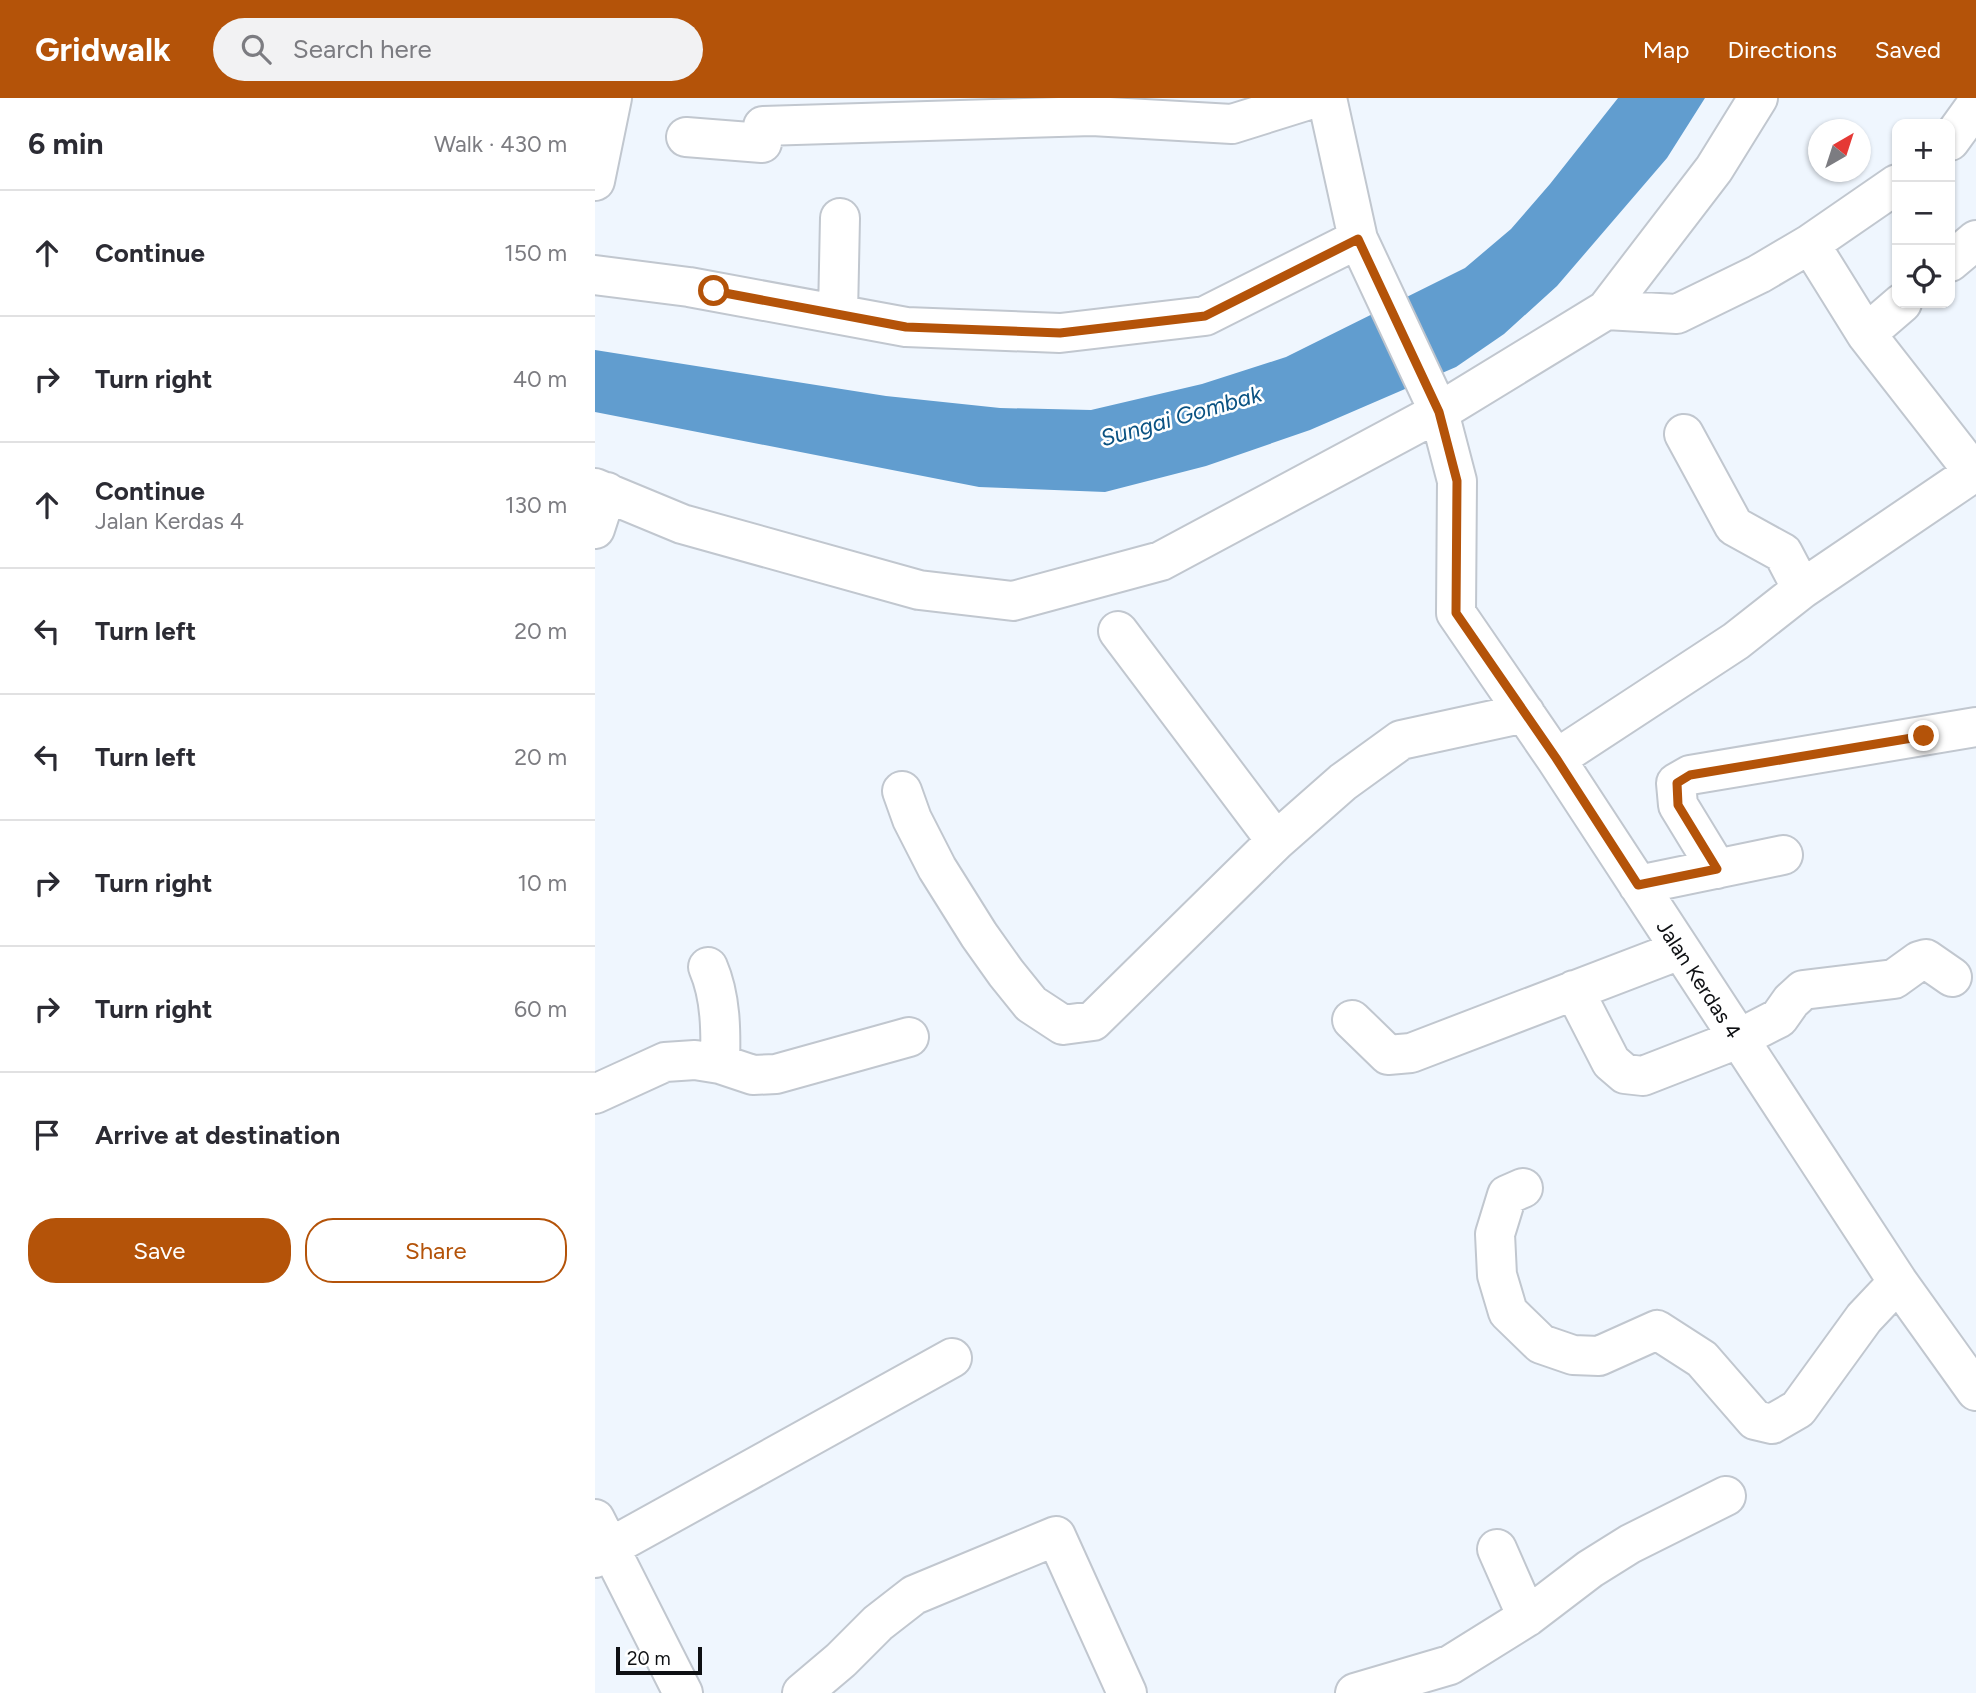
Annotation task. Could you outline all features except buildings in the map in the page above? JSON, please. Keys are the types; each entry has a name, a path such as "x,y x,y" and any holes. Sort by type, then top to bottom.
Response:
{"street":[{"path":"595,181 612,98"},
{"path":"686,137 762,143 763,126 1092,116 1232,124 1315,98"},
{"name":"Jalan Kerdas 4","path":"1327,98 1358,239 1433,402 1457,481 1456,613 1556,758 1898,1282 1973,1380"},
{"path":"595,529 601,490 683,524 919,590 1013,601 1161,561 1433,402 1606,310 1714,169 1758,98"},
{"path":"1955,134 1976,106"},
{"path":"1606,310 1677,314 1759,274 1892,187"},
{"path":"838,314 839,218"},
{"path":"595,275 689,286 906,327 1060,333 1205,316 1358,239"},
{"path":"1955,258 1976,240"},
{"path":"1556,758 1737,641 1802,589 1975,474 1866,334 1810,243"},
{"path":"1866,334 1896,308"},
{"path":"1684,434 1734,526 1783,553 1802,589"},
{"path":"1118,631 1276,841"},
{"path":"902,791 924,844 979,935 1031,1004 1063,1024 1093,1021 1276,841 1343,782 1401,740 1525,712"},
{"path":"1717,869 1678,805 1677,783 1690,775 1976,727"},
{"path":"1638,885 1783,855"},
{"path":"1352,1020 1388,1055 1411,1053 1681,950"},
{"path":"1574,990 1611,1062 1625,1074 1643,1076 1738,1039 1779,1018 1790,1001 1803,990 1894,979 1926,959 1952,978"},
{"path":"708,967 715,982 721,1028 720,1064"},
{"path":"595,1094 665,1062 695,1060 720,1064 753,1075 776,1074 909,1037"},
{"path":"1523,1188 1507,1195 1495,1234 1497,1275 1508,1312 1541,1344 1573,1355 1599,1356 1657,1330 1702,1359 1755,1420 1772,1424 1798,1409 1864,1318 1898,1282"},
{"path":"683,1693 600,1542 952,1358"},
{"path":"1355,1693 1450,1665 1527,1617 1590,1569 1630,1544 1726,1496"},
{"path":"802,1693 914,1595 1056,1536 1127,1693"},
{"path":"1497,1549 1527,1617"}],"water":[{"name":"Sungai Gombak","path":"1618,98 1705,98 1667,158 1557,286 1504,334 1456,367 1310,430 1206,466 1105,492 979,487 595,412 595,350 886,396 1000,408 1091,410 1202,384 1286,357 1465,268 1511,229"}],"route":[{"path":"714,291 906,327 1060,333 1205,316 1358,239 1439,412 1457,481 1456,613 1556,758 1638,885 1717,869 1678,805 1677,783 1690,775 1924,736"}]}
